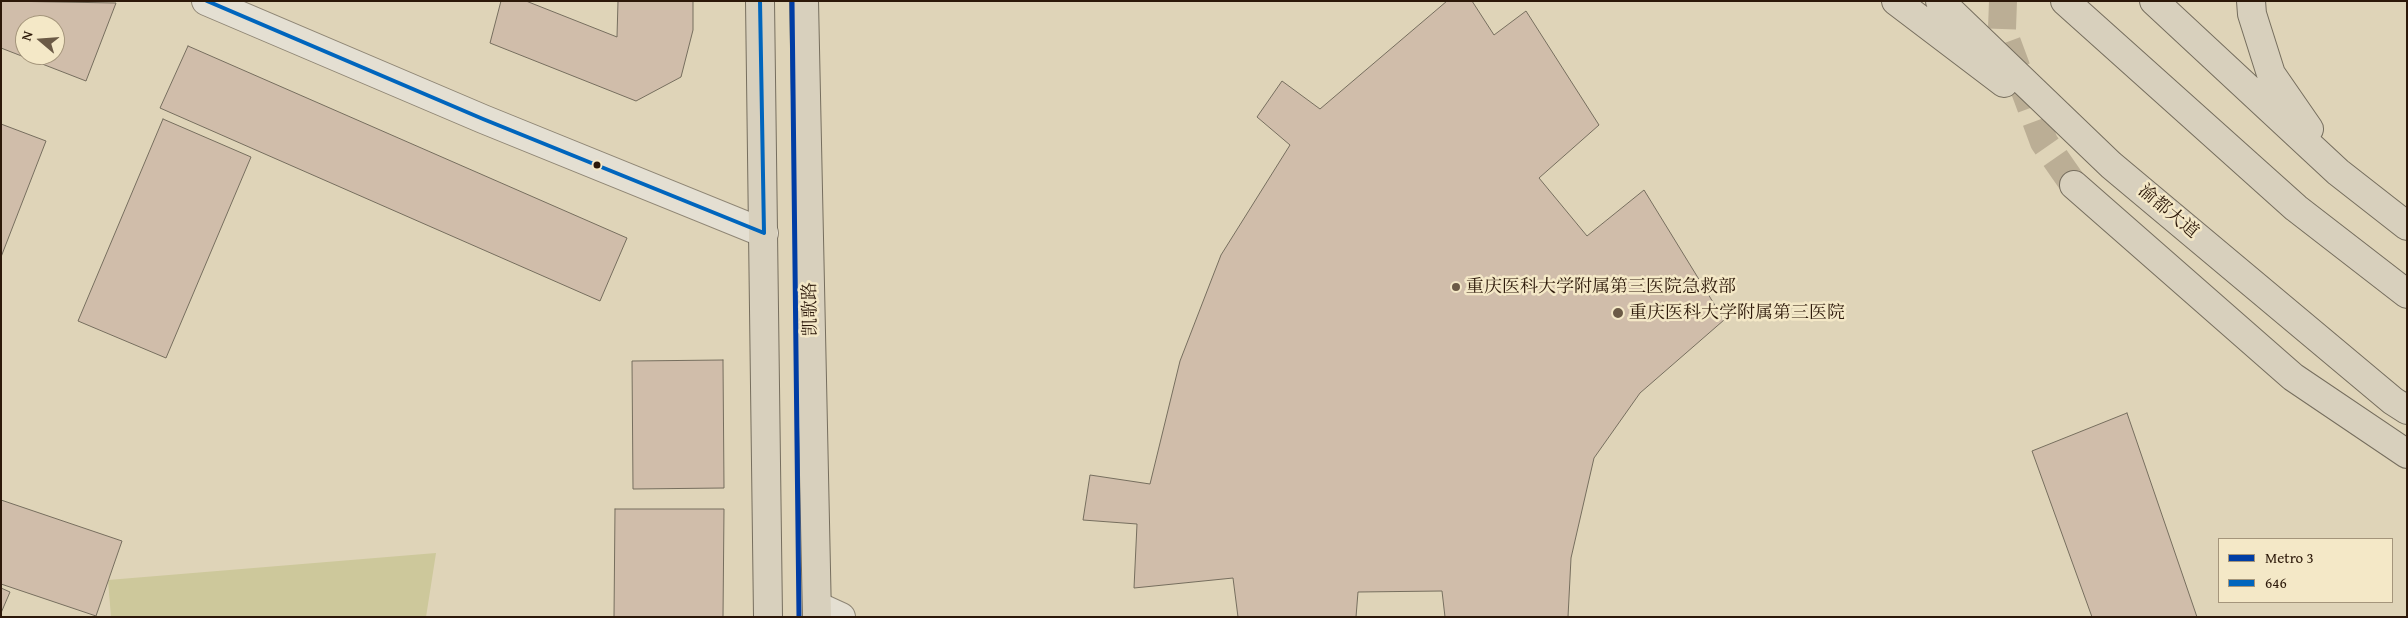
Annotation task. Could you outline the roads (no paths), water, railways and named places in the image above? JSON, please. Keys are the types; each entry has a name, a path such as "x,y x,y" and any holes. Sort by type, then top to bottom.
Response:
{"main road":[{"path":"760,1 768,617"},
{"name":"凯歌路","path":"804,1 825,613"},
{"path":"1896,1 2111,165"},
{"name":"渝都大道","path":"1940,1 2111,165 2393,401 2407,410"},
{"path":"2065,1 2296,208 2407,294"},
{"path":"2154,1 2338,172 2407,226"},
{"path":"2251,1 2252,14 2271,74 2338,172"},
{"path":"2074,186 2293,377 2407,454"}],"street":[{"path":"206,1 483,119 764,233"}],"tunnel":[{"path":"2003,1 2002,29 2044,142 2074,185"}],"metro line":[{"name":"3","path":"792,1 799,617"}],"place":[{"name":"重庆医科大学附属第三医院急救部","path":"1456,287"},
{"name":"重庆医科大学附属第三医院","path":"1618,313"}]}
